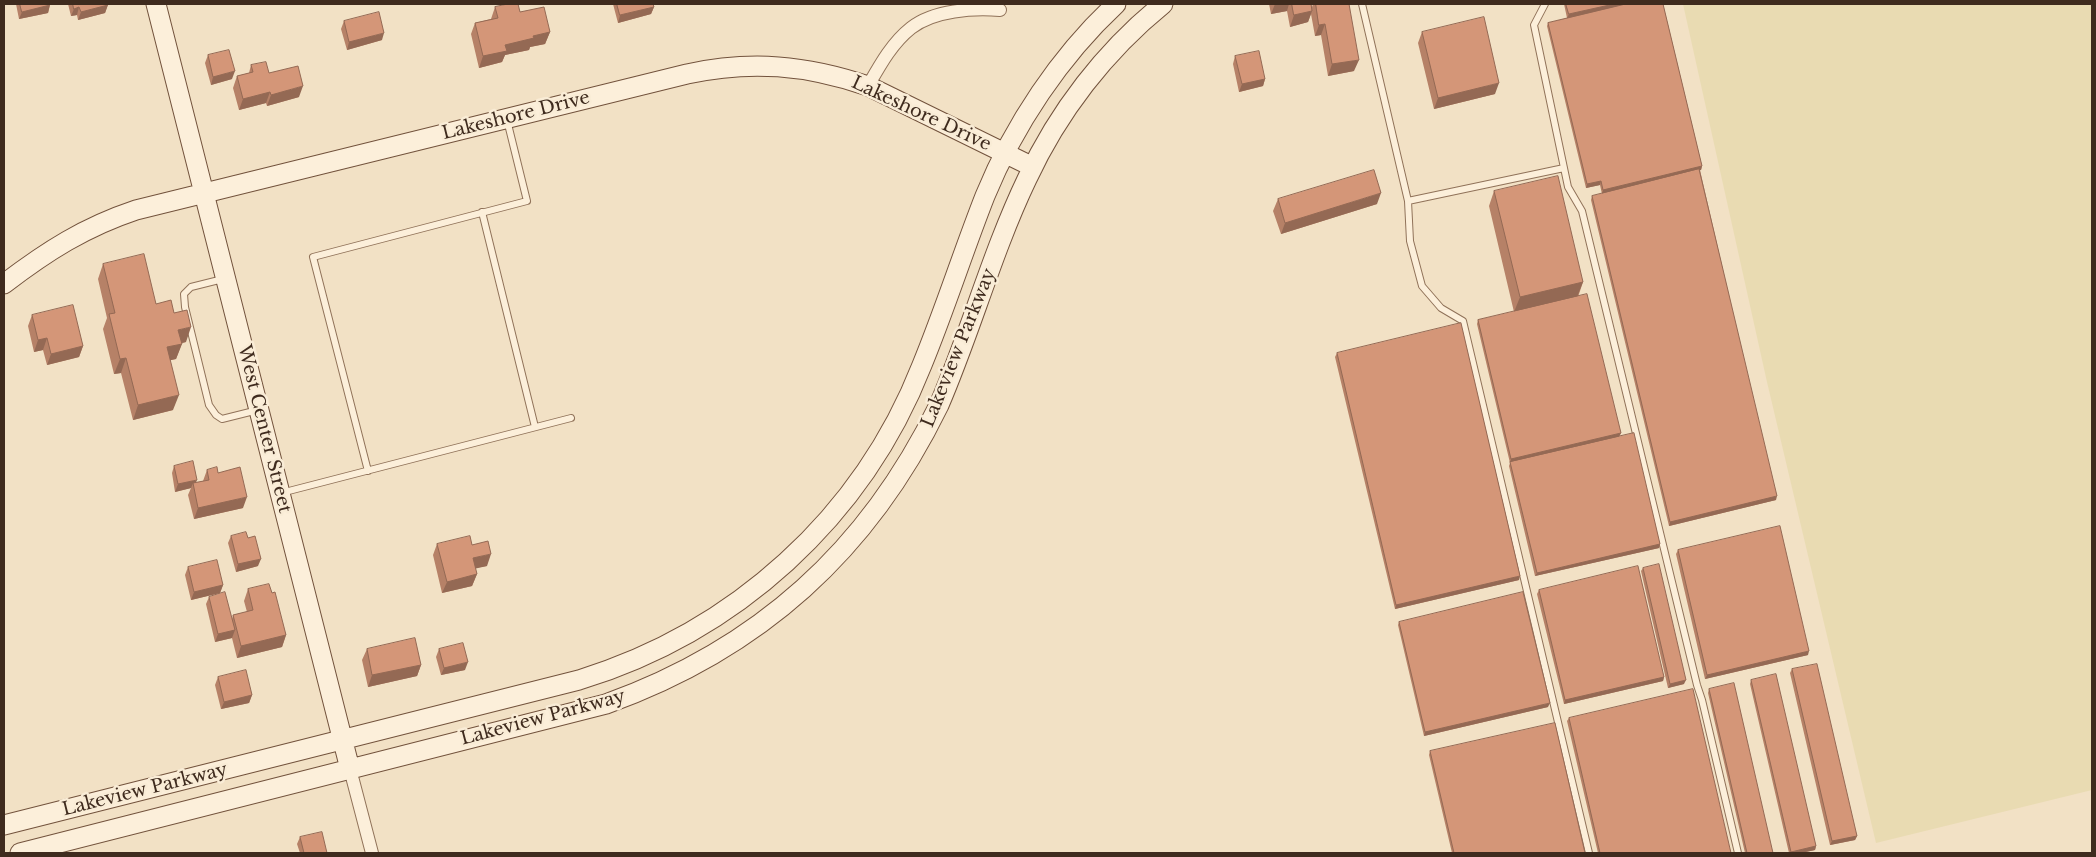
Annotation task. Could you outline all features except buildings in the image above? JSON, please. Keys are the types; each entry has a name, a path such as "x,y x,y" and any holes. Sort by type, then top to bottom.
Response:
{"main road":[{"name":"West Center Street","path":"156,4 350,768"},
{"name":"Lakeview Parkway","path":"4,826 579,680 615,668 683,637 716,618 740,601 786,563 828,520 870,466 898,420 922,366 986,195 1006,153 1053,76 1092,29 1116,4"},
{"name":"Lakeview Parkway","path":"20,853 577,712 634,694 670,678 717,653 768,618 798,594 837,557 877,510 910,459 925,433 950,380 1015,206 1033,167 1057,125 1092,76 1132,31 1163,4"},
{"name":"Lakeshore Drive","path":"4,284 57,246 97,225 136,210 687,74 725,67 764,65 795,67 837,76 868,86 1033,167"}],"street":[{"path":"868,86 879,66 899,39 913,26 958,10 978,8 1000,10"},
{"name":"West Center Street","path":"350,768 372,853"}],"lane":[{"path":"1362,4 1408,201 1410,241 1422,286 1441,308 1463,321 1589,853"},
{"path":"1545,4 1534,25 1568,187 1582,210 1738,853"},
{"path":"368,471 312,257 527,201 507,118"},
{"path":"1408,201 1564,168"},
{"path":"482,212 535,428"},
{"path":"226,278 191,287 184,294 185,307 209,405 216,415 222,419 259,409"},
{"path":"280,493 571,418"}],"shaded area":[{"path":"1683,4 2092,4 2092,790 1876,843 1767,382"}]}
